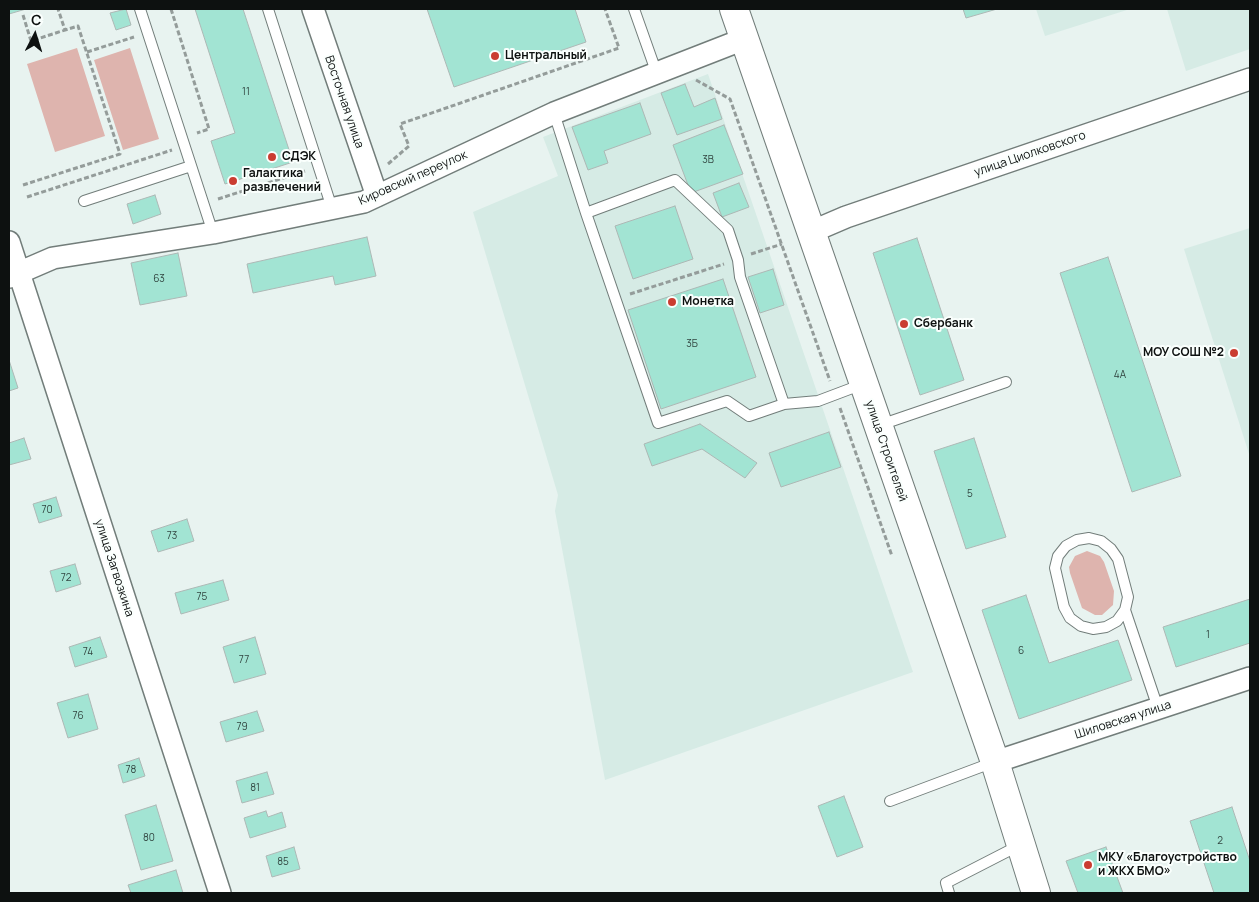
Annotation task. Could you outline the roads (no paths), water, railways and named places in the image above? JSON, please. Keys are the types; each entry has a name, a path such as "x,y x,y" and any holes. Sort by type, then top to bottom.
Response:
{"main road":[{"name":"улица Строителей","path":"734,9 995,762 1036,893"}],"street":[{"name":"Восточная улица","path":"313,9 377,196"},
{"name":"Кировский переулок","path":"14,275 53,258 213,233 364,202 554,113 657,74 744,38"},
{"name":"улица Циолковского","path":"811,232 846,217 1250,79"},
{"name":"улица Загвозкина","path":"9,242 14,275 220,893"},
{"name":"Шиловская улица","path":"995,762 1250,678"}],"lane":[{"path":"140,9 213,233"},
{"path":"268,9 329,199"},
{"path":"634,9 657,74"},
{"path":"554,113 658,423 727,401 749,416 784,404 818,401 863,384"},
{"path":"84,201 191,166"},
{"path":"586,213 675,180 728,230 738,260 740,277 784,404"},
{"path":"877,426 1006,382"},
{"path":"1125,610 1117,620 1100,628 1080,626 1070,618 1064,607 1055,568 1058,556 1066,546 1077,540 1089,538 1101,542 1111,549 1118,560 1128,598 1125,610 1158,708"},
{"path":"890,801 995,762"},
{"path":"950,893 946,882 1021,845"}],"place":[{"name":"Центральный","path":"495,56"},
{"name":"СДЭК","path":"272,157"},
{"name":"Галактика развлечений","path":"233,181"},
{"name":"Монетка","path":"672,302"},
{"name":"Сбербанк","path":"904,324"},
{"name":"МОУ СОШ №2","path":"1234,353"},
{"name":"МКУ «Благоустройство и ЖКХ БМО»","path":"1088,865"}]}
